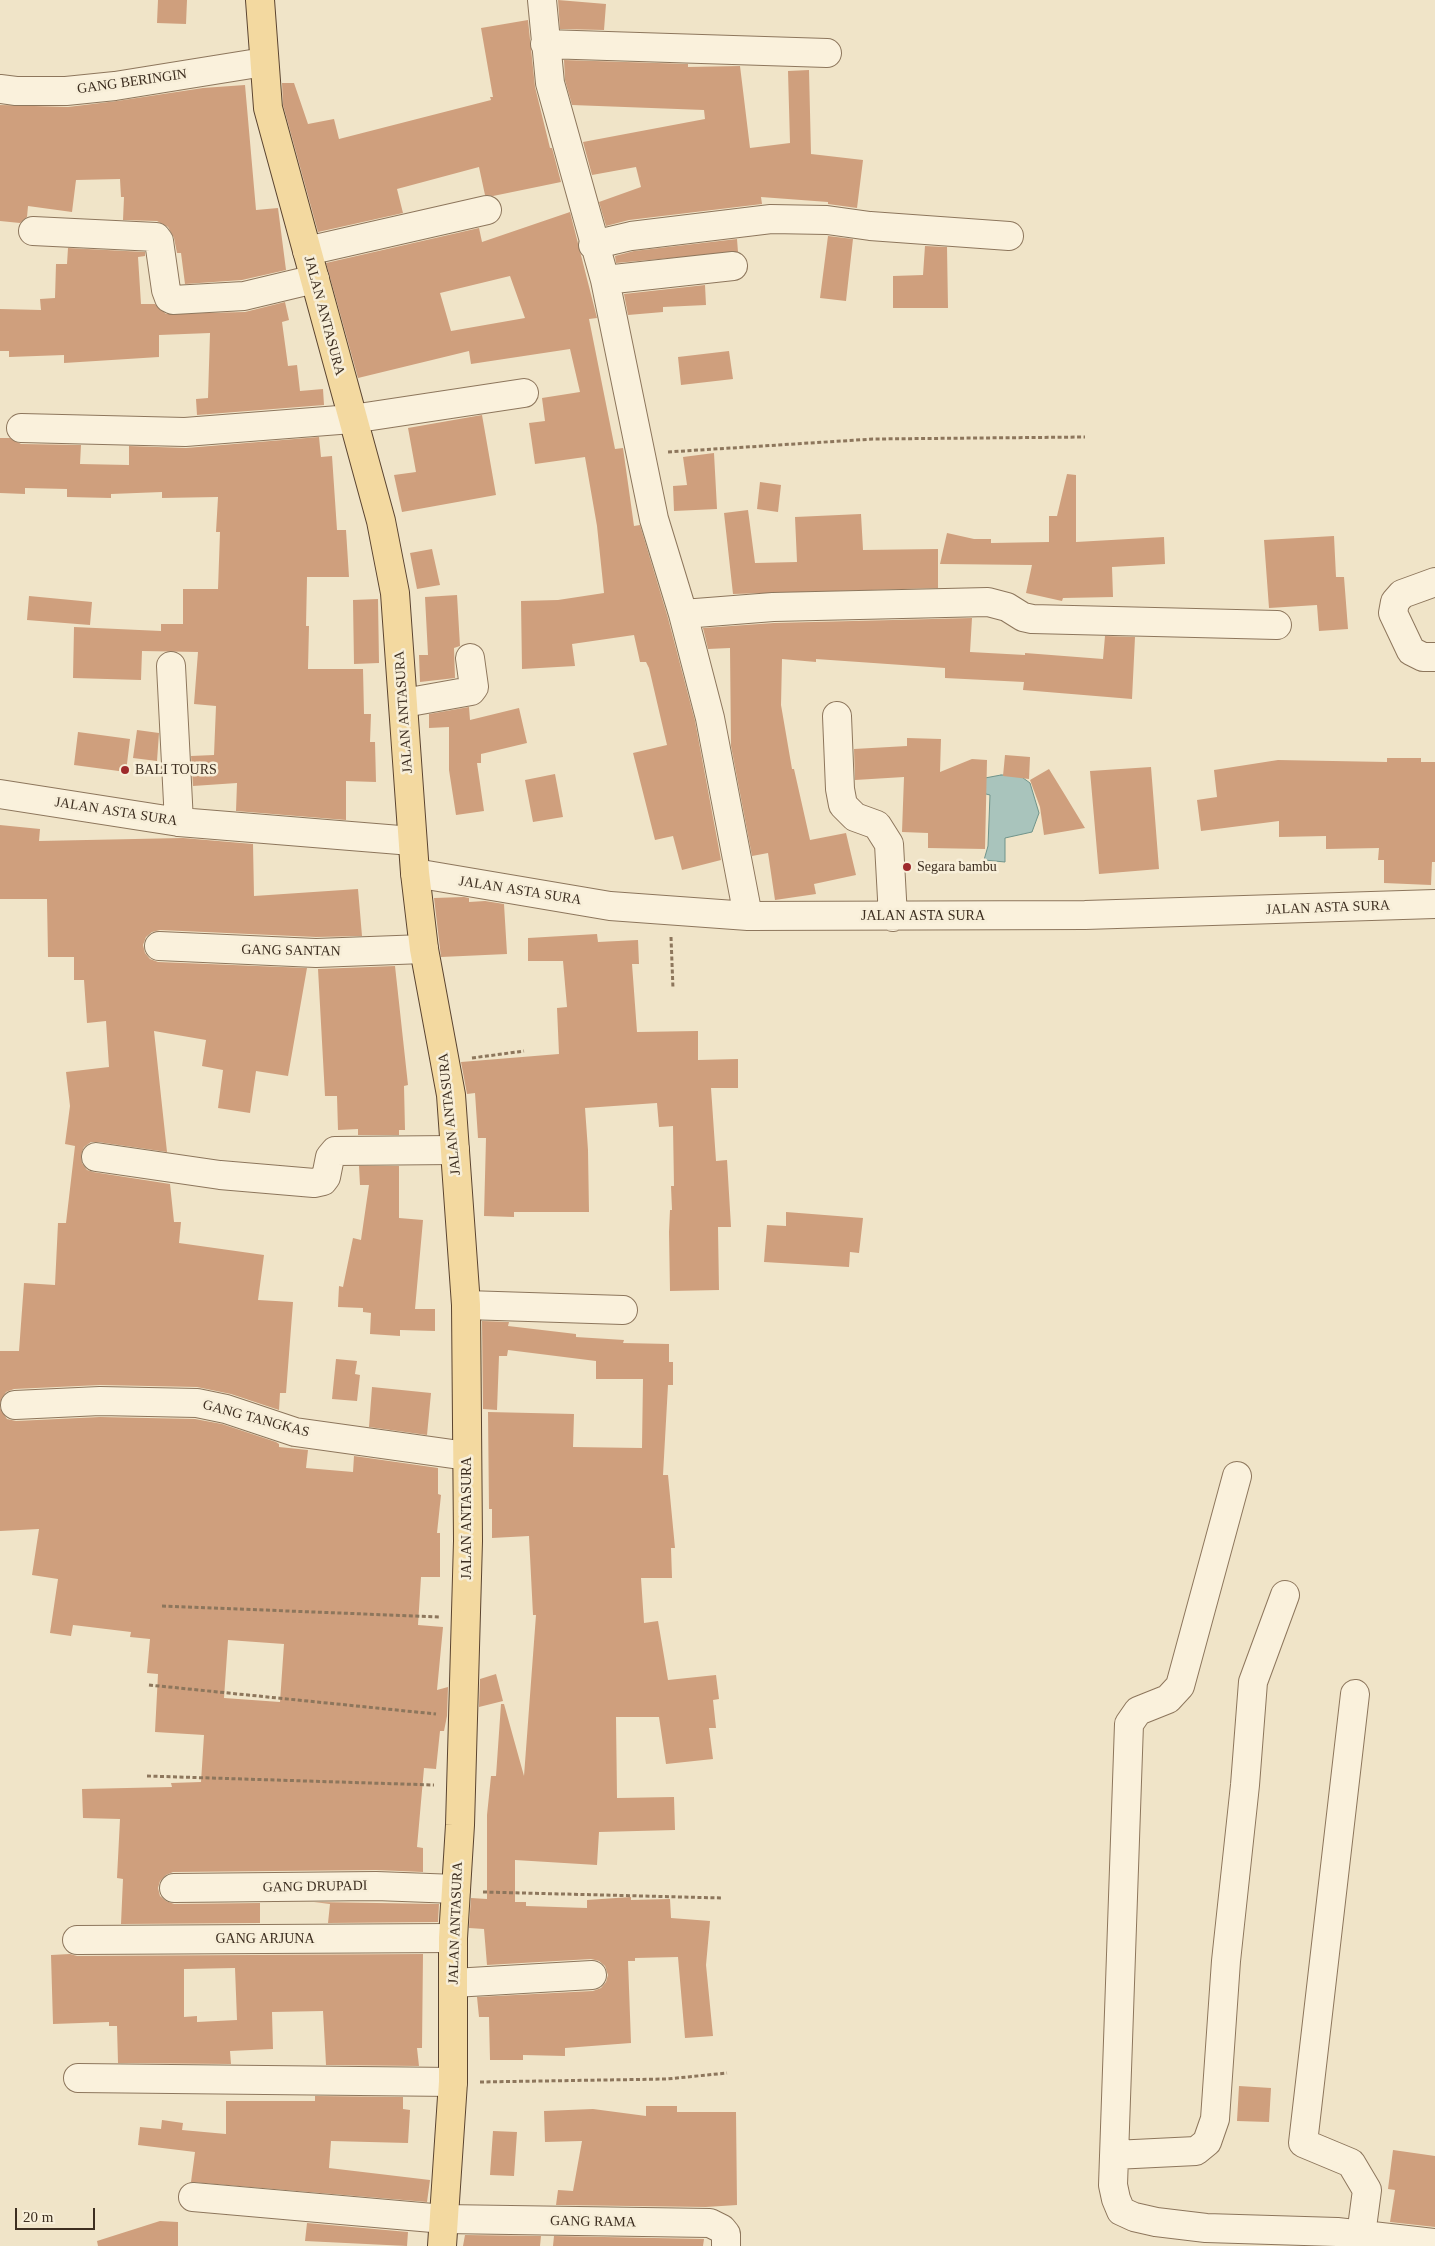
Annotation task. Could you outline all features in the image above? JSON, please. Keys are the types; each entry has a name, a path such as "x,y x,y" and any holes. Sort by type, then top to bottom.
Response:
{"main road":[{"name":"JALAN ANTASURA","path":"260,0 268,108 381,521 395,593 415,873 424,949 446,1062 455,1150 466,1305 468,1541 462,1786 453,1938 453,2082 442,2246"}],"street":[{"path":"542,0 550,83 593,245 605,280 642,453 654,519 683,614 710,718 748,916"},
{"path":"545,44 827,53"},
{"name":"GANG BERINGIN","path":"0,89 16,91 66,91 115,86 264,62"},
{"path":"306,251 487,210"},
{"path":"593,245 631,236 780,218 827,220 870,226 1009,236"},
{"path":"33,231 156,237 159,241 166,290 169,298 173,300 244,296 316,279"},
{"path":"605,280 734,266"},
{"path":"21,428 184,432 352,419 524,393"},
{"path":"1435,582 1402,594 1395,602 1393,613 1411,651 1423,657 1435,657"},
{"path":"683,614 802,606 988,602 1007,607 1032,620 1278,625"},
{"path":"404,703 471,691 474,687 470,658"},
{"path":"171,666 180,822"},
{"path":"837,716 840,789 844,805 855,817 877,825 889,844 893,917"},
{"name":"JALAN ASTA SURA","path":"0,794 180,822 412,841"},
{"name":"JALAN ASTA SURA","path":"415,873 610,906 748,916 1085,915 1435,904"},
{"name":"GANG SANTAN","path":"158,946 316,953 424,949"},
{"path":"96,1157 220,1175 314,1183 322,1182 326,1177 330,1157 335,1151 455,1150"},
{"path":"466,1305 622,1310"},
{"name":"GANG TANGKAS","path":"15,1404 100,1401 197,1403 226,1409 295,1432 467,1456"},
{"path":"1236,1476 1180,1686 1168,1699 1138,1712 1129,1724 1113,2185 1116,2199 1121,2211 1134,2217 1206,2228 1337,2232 1435,2244"},
{"path":"1114,2155 1196,2151 1207,2142 1214,2119 1226,1961 1245,1785 1253,1682 1285,1595"},
{"path":"1356,1694 1304,2143 1351,2163 1366,2190 1361,2235"},
{"name":"GANG DRUPADI","path":"174,1888 376,1886 456,1888"},
{"name":"GANG ARJUNA","path":"77,1940 453,1938"},
{"path":"453,1983 592,1975"},
{"path":"78,2078 453,2082"},
{"path":"192,2197 444,2219"},
{"name":"GANG RAMA","path":"444,2219 710,2223 722,2229 726,2234 726,2246"}],"path":[{"path":"642,453 873,438 1085,437"},
{"path":"670,911 673,989"},
{"path":"446,1062 524,1051"},
{"path":"162,1606 465,1618"},
{"path":"149,1685 464,1717"},
{"path":"147,1776 462,1786"},
{"path":"456,1888 468,1892 722,1898"},
{"path":"453,2082 667,2079 727,2073"}],"water":[{"path":"1001,775 1019,775 1030,783 1039,813 1032,832 1005,838 1005,862 984,860 988,846 990,795 978,792 985,778"}],"building":[{"path":"158,0 187,0 186,24 157,23"},
{"path":"558,0 606,4 604,30 560,29"},
{"path":"528,20 535,87 550,148 552,148 561,182 493,196 485,195 479,167 397,189 403,213 318,232 283,105 282,83 294,83 308,124 334,119 339,139 491,100 490,97 493,97 481,28"},
{"path":"564,60 688,64 688,67 740,66 750,148 790,143 788,71 809,70 811,154 863,160 857,208 828,204 828,202 761,197 762,204 629,220 606,226 599,202 641,187 636,167 592,175 583,142 705,119 704,110 572,105 565,80"},
{"path":"245,85 256,210 278,208 286,270 242,280 185,284 181,253 177,253 174,238 168,227 157,221 123,220 124,197 121,197 120,179 76,180 72,212 28,206 27,217 20,223 0,221 0,105 68,107 203,88"},
{"path":"570,212 597,318 589,319 615,449 623,448 634,526 640,525 668,618 695,721 721,860 682,870 673,836 655,840 633,753 667,745 649,668 646,662 640,662 634,635 572,644 575,666 522,669 521,601 558,600 604,593 597,526 585,457 535,464 529,423 545,421 542,398 580,392 570,349 471,364 469,351 358,378 326,263 479,228 482,242","holes":["510,276 525,318 451,331 440,293"]},
{"path":"828,236 853,239 846,301 820,298"},
{"path":"737,239 738,252 616,263 615,256 634,251"},
{"path":"925,246 947,247 948,308 893,308 893,276 923,275"},
{"path":"68,248 145,252 145,256 138,257 141,304 155,304 166,314 245,312 285,302 289,320 282,322 288,366 297,365 300,391 323,389 324,405 197,415 196,399 208,398 210,333 159,335 159,357 64,363 64,355 9,357 9,351 0,351 0,309 41,310 40,299 55,298 56,264 67,264"},
{"path":"705,285 706,305 663,307 663,312 628,315 624,294"},
{"path":"729,351 733,379 681,385 678,357"},
{"path":"482,415 496,495 402,512 394,475 416,472 408,428"},
{"path":"319,437 321,457 332,456 337,530 346,530 349,577 307,577 306,626 309,626 308,669 363,669 364,714 371,714 370,742 375,742 376,782 346,781 346,820 236,811 237,783 193,786 191,756 214,755 216,706 194,704 198,652 142,651 141,680 73,678 74,627 161,631 161,624 183,624 183,589 218,589 220,532 216,532 218,497 162,498 162,492 111,494 111,498 67,497 67,489 25,488 25,494 0,493 0,438 10,438 21,444 81,445 80,464 129,465 129,446 186,448"},
{"path":"714,453 717,509 674,511 673,486 687,485 683,457"},
{"path":"1067,474 1076,475 1076,542 1164,537 1165,564 1112,567 1113,597 1063,598 1062,601 1026,593 1032,565 940,564 947,533 974,539 991,539 991,543 1049,542 1049,516 1057,516"},
{"path":"760,482 781,485 778,512 757,509"},
{"path":"748,510 755,563 797,562 795,517 861,514 863,550 938,549 938,588 733,594 724,513"},
{"path":"1334,536 1336,577 1344,577 1348,629 1319,631 1317,605 1269,608 1264,540"},
{"path":"432,549 440,585 417,589 410,553"},
{"path":"457,595 460,646 454,648 455,678 420,682 419,655 428,655 425,597"},
{"path":"29,596 92,602 90,625 27,620"},
{"path":"378,599 379,663 354,664 353,600"},
{"path":"972,618 970,652 1025,655 1025,653 1103,659 1105,636 1135,637 1132,699 1023,690 1024,682 945,678 945,668 816,659 816,662 782,659 781,705 792,769 794,769 810,840 846,833 856,875 814,884 816,894 775,900 768,853 752,856 731,746 730,648 708,649 703,628 774,623"},
{"path":"469,707 470,720 519,708 527,743 481,754 481,763 477,763 484,811 456,815 449,770 449,727 429,728 429,714"},
{"path":"137,730 159,733 157,761 133,758"},
{"path":"78,732 130,739 126,772 74,765"},
{"path":"907,738 941,739 940,772 972,759 987,760 985,849 928,848 928,833 902,832 904,777 855,780 854,749 907,746"},
{"path":"1005,755 1030,757 1029,779 1003,776"},
{"path":"1387,758 1421,758 1421,762 1435,762 1435,862 1432,862 1431,885 1384,883 1384,860 1378,860 1379,848 1326,849 1326,836 1279,837 1279,821 1201,831 1197,800 1217,797 1214,770 1278,760 1387,762"},
{"path":"1151,767 1159,869 1099,874 1090,771"},
{"path":"1049,769 1085,828 1044,835 1040,807 1030,780"},
{"path":"555,774 563,817 533,822 525,780"},
{"path":"0,825 40,829 39,841 183,838 253,844 254,896 358,889 362,936 316,937 160,930 152,932 146,937 143,945 145,953 150,959 158,962 307,968 288,1076 256,1071 250,1113 218,1108 223,1070 202,1066 206,1040 154,1031 167,1152 91,1142 84,1147 81,1155 82,1163 87,1170 93,1172 170,1184 174,1222 181,1222 179,1243 264,1255 258,1300 293,1302 286,1393 280,1393 279,1410 231,1394 197,1387 100,1385 14,1389 6,1392 0,1403 0,1351 19,1351 24,1283 55,1285 58,1223 66,1223 75,1146 65,1144 70,1106 66,1072 109,1067 106,1021 87,1023 84,980 74,980 74,957 48,957 47,899 0,899"},
{"path":"434,898 469,898 469,902 485,901 504,904 507,954 441,957"},
{"path":"597,934 598,942 638,940 639,964 632,964 637,1032 698,1031 698,1060 738,1059 738,1088 711,1088 716,1161 727,1160 731,1227 718,1227 719,1290 670,1291 669,1232 670,1210 672,1210 671,1186 674,1186 673,1126 659,1127 657,1103 585,1108 589,1212 514,1212 514,1217 484,1216 486,1138 478,1138 475,1093 467,1094 461,1062 559,1054 557,1008 567,1007 563,961 528,961 528,938"},
{"path":"395,966 408,1085 404,1086 405,1130 399,1130 399,1135 358,1135 358,1129 338,1130 337,1096 325,1096 318,969"},
{"path":"359,1166 399,1166 399,1218 423,1220 415,1309 435,1309 435,1331 400,1330 400,1336 370,1334 371,1313 363,1312 363,1308 338,1307 339,1286 343,1287 353,1238 361,1240 369,1185 360,1185"},
{"path":"786,1212 863,1218 859,1253 850,1252 849,1267 764,1262 767,1225 786,1226"},
{"path":"482,1321 509,1322 508,1326 576,1334 576,1337 624,1340 623,1343 669,1344 669,1362 673,1362 673,1385 668,1385 663,1475 668,1475 675,1548 671,1548 672,1578 641,1578 644,1623 658,1621 668,1680 716,1675 719,1699 713,1700 716,1728 709,1728 713,1759 666,1764 659,1717 616,1717 617,1798 674,1797 675,1830 599,1832 597,1865 515,1860 515,1902 526,1902 526,1906 587,1908 587,1900 631,1897 631,1900 670,1899 671,1918 710,1921 706,1965 713,2036 685,2038 678,1957 635,1958 635,1961 628,1961 631,2043 565,2048 565,2056 523,2055 523,2060 490,2060 489,2017 479,2017 477,1997 593,1991 601,1988 606,1982 608,1975 605,1966 599,1961 591,1959 487,1965 484,1929 469,1928 471,1898 487,1899 487,1815 491,1776 496,1776 501,1704 504,1704 524,1776 536,1615 533,1615 529,1536 492,1538 492,1509 489,1509 488,1412 574,1414 573,1447 642,1448 643,1379 596,1379 596,1361 508,1350 507,1356 499,1356 497,1410 483,1409"},
{"path":"336,1359 357,1361 355,1374 360,1375 357,1401 332,1399"},
{"path":"372,1387 431,1393 427,1435 369,1427"},
{"path":"0,1408 7,1419 16,1421 100,1417 195,1419 222,1424 276,1442 279,1444 279,1447 308,1450 306,1468 353,1472 354,1456 438,1468 438,1494 441,1495 437,1533 440,1533 440,1577 421,1577 418,1625 443,1627 437,1690 448,1687 447,1716 444,1731 440,1731 436,1769 424,1768 417,1847 423,1848 423,1872 376,1870 173,1872 166,1875 160,1881 158,1888 160,1896 166,1901 174,1904 260,1903 260,1923 121,1924 123,1879 117,1878 120,1819 83,1818 82,1789 172,1787 171,1783 201,1782 204,1735 155,1732 158,1674 147,1673 150,1639 130,1637 131,1632 73,1625 71,1636 50,1633 58,1579 32,1575 39,1529 0,1531","holes":["228,1640 284,1644 280,1702 224,1698"]},
{"path":"496,1674 503,1701 479,1707 480,1679"},
{"path":"314,1902 439,1904 438,1922 328,1923 330,1904"},
{"path":"423,1954 422,2048 417,2048 419,2066 326,2065 323,2011 272,2012 273,2049 230,2051 231,2064 118,2063 117,2026 109,2026 109,2022 53,2024 51,1955","holes":["235,1968 237,2020 197,2022 197,2016 184,2017 184,1969"]},
{"path":"1239,2086 1271,2088 1269,2122 1237,2121"},
{"path":"315,2096 403,2097 403,2109 410,2110 408,2143 331,2141 329,2168 430,2180 427,2202 191,2182 195,2152 138,2145 140,2127 161,2129 162,2120 183,2123 182,2130 226,2134 226,2101 315,2101"},
{"path":"646,2106 677,2106 677,2112 736,2112 737,2205 706,2207 556,2205 558,2190 573,2191 582,2141 545,2142 544,2111 593,2109 646,2116"},
{"path":"493,2131 517,2132 514,2176 490,2175"},
{"path":"1393,2150 1435,2156 1435,2227 1390,2222 1395,2190 1388,2189"},
{"path":"160,2221 178,2222 178,2246 98,2246 97,2241"},
{"path":"307,2223 408,2232 407,2246 305,2241"},
{"path":"465,2235 541,2236 540,2246 463,2246"},
{"path":"554,2236 704,2239 703,2246 553,2246"}],"place":[{"name":"BALI TOURS","path":"125,770"},
{"name":"Segara bambu","path":"907,867"}]}
